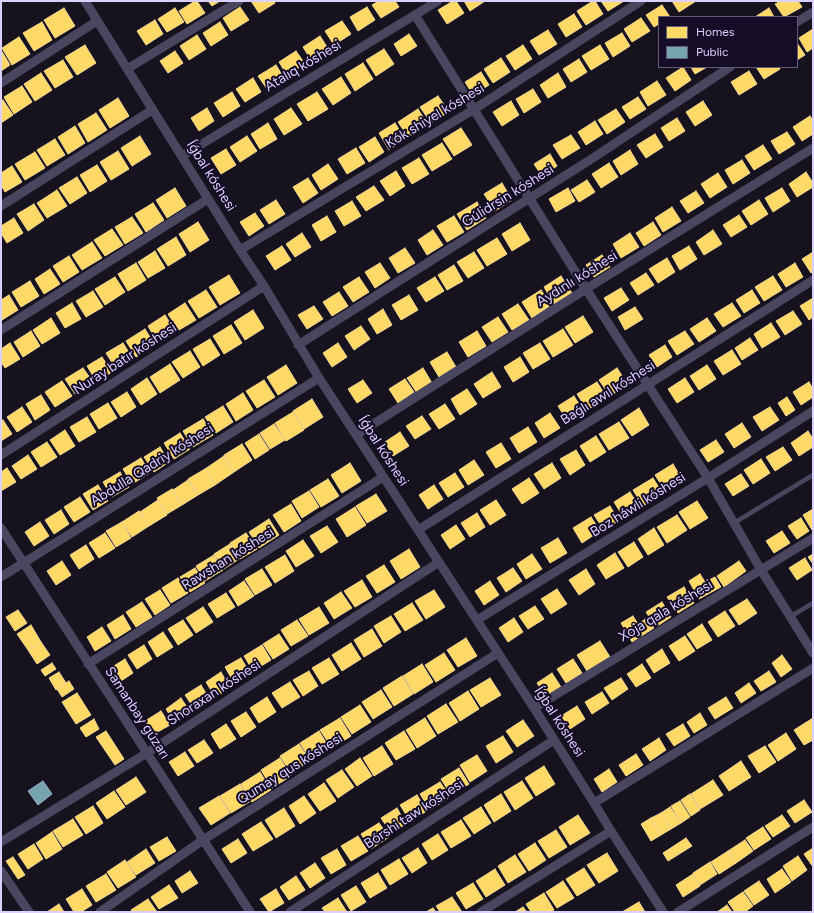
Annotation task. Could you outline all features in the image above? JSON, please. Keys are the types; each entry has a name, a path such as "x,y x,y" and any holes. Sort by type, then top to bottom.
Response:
{"street":[{"name":"Íǵbal kóshesi","path":"85,1 152,110 264,286 319,378 382,477 534,708 663,912"},
{"path":"127,69 239,1"},
{"name":"Atalıq kóshesi","path":"182,156 438,1"},
{"name":"Kók shiyel kóshesi","path":"240,250 473,110 641,1"},
{"path":"798,21 813,12"},
{"path":"415,15 586,289 708,478 761,570 813,653"},
{"path":"1,83 97,21"},
{"name":"Gúlidrsin kóshesi","path":"298,344 530,199 728,68"},
{"path":"1,206 152,110"},
{"name":"Aydınlı kóshesi","path":"356,435 586,289 813,148"},
{"path":"1,330 208,199"},
{"name":"Baǵlı awıl kóshesi","path":"418,530 813,280"},
{"name":"Nuray batır kóshesi","path":"1,455 264,286"},
{"name":"Abdulla Qadriy kóshesi","path":"1,577 319,378"},
{"name":"Boz háwli kóshesi","path":"477,620 708,478 813,411"},
{"name":"Rawshan kóshesi","path":"88,664 382,477"},
{"name":"Samanbay gúzarı","path":"1,528 250,912"},
{"name":"Xoja qala kóshesi","path":"534,708 813,538"},
{"name":"Shoraxan kóshesi","path":"1,842 147,753 439,562"},
{"name":"Qumay qus kóshesi","path":"100,912 203,840 498,654"},
{"path":"594,803 813,668"},
{"name":"Bórshi taw kóshesi","path":"290,912 554,740"},
{"path":"678,912 813,828"},
{"path":"481,912 611,831"},
{"path":"1,871 29,912"}],"lane":[{"path":"734,524 813,475"},
{"path":"790,617 813,603"}],"building: Homes":[{"path":"197,1 205,13 187,24 179,11"},
{"path":"208,1 220,1 212,6"},
{"path":"251,1 274,1 275,3 259,13"},
{"path":"379,1 395,1 399,7 381,18 372,5"},
{"path":"453,1 456,1 464,13 447,24 438,10"},
{"path":"464,1 485,1 470,11"},
{"path":"595,1 603,14 586,25 577,11"},
{"path":"601,1 624,1 608,11"},
{"path":"672,1 696,1 679,12"},
{"path":"781,1 798,1 802,7 783,16 775,4"},
{"path":"662,5 669,16 658,16 658,25 654,27 646,15"},
{"path":"240,7 249,20 231,31 223,18"},
{"path":"367,7 375,20 358,31 350,17"},
{"path":"64,8 75,26 55,38 44,20"},
{"path":"175,8 184,22 167,32 158,19"},
{"path":"769,8 773,16 757,16"},
{"path":"574,14 582,27 566,37 558,24"},
{"path":"641,18 650,31 632,42 624,29"},
{"path":"155,20 163,34 146,45 137,31"},
{"path":"342,21 351,34 334,45 325,31"},
{"path":"42,22 52,40 34,51 23,33"},
{"path":"220,22 228,35 211,46 203,33"},
{"path":"813,29 813,48 807,52 799,38"},
{"path":"548,30 557,44 539,55 530,41"},
{"path":"622,33 630,46 613,57 605,43"},
{"path":"409,34 417,46 401,56 394,44"},
{"path":"197,35 206,49 189,60 180,46"},
{"path":"320,36 329,50 311,60 303,47"},
{"path":"19,37 30,54 12,65 2,48"},
{"path":"798,44 805,55 798,59"},
{"path":"85,45 96,63 77,75 65,57"},
{"path":"523,45 532,59 515,70 506,56"},
{"path":"600,45 609,59 591,70 582,56"},
{"path":"384,49 394,64 376,76 366,60"},
{"path":"1,50 10,65 1,71"},
{"path":"175,51 183,63 168,73 160,61"},
{"path":"296,51 305,64 287,75 279,62"},
{"path":"501,58 510,72 493,83 484,69"},
{"path":"579,59 587,72 571,82 563,69"},
{"path":"63,60 73,77 55,88 44,71"},
{"path":"363,63 373,79 355,91 345,74"},
{"path":"276,65 284,78 267,89 258,76"},
{"path":"684,68 691,80 675,91 666,78"},
{"path":"692,68 705,68 695,74"},
{"path":"757,68 780,68 780,69 764,79"},
{"path":"749,71 757,84 739,95 731,82"},
{"path":"481,72 489,85 473,95 465,82"},
{"path":"41,73 52,90 35,101 24,84"},
{"path":"558,73 566,87 548,98 540,85"},
{"path":"341,77 351,93 333,105 322,89"},
{"path":"253,78 261,92 245,102 236,89"},
{"path":"657,81 666,95 648,106 640,92"},
{"path":"22,86 32,102 14,114 4,97"},
{"path":"533,89 541,102 524,113 516,99"},
{"path":"232,92 240,106 223,117 214,103"},
{"path":"317,92 328,109 308,121 297,104"},
{"path":"438,96 449,112 431,123 420,107"},
{"path":"638,97 646,109 630,119 622,107"},
{"path":"118,98 129,116 110,128 99,110"},
{"path":"3,100 13,115 1,123 1,101"},
{"path":"511,101 519,115 502,126 493,112"},
{"path":"703,101 712,115 695,126 686,112"},
{"path":"207,108 214,121 199,131 191,118"},
{"path":"291,108 302,124 284,135 274,119"},
{"path":"418,109 428,125 408,137 398,122"},
{"path":"616,109 625,122 607,134 598,120"},
{"path":"96,113 107,130 88,142 78,124"},
{"path":"810,116 813,121 813,134 802,141 793,127"},
{"path":"677,118 685,131 669,141 661,128"},
{"path":"595,121 603,134 586,145 578,132"},
{"path":"268,123 277,139 260,149 251,134"},
{"path":"395,123 405,139 389,150 379,133"},
{"path":"75,126 85,143 68,154 58,137"},
{"path":"461,128 472,145 454,156 443,139"},
{"path":"787,132 795,144 779,154 771,141"},
{"path":"655,134 663,147 646,158 637,145"},
{"path":"571,135 580,148 562,159 553,145"},
{"path":"140,136 151,154 132,166 121,148"},
{"path":"247,136 257,151 240,162 230,147"},
{"path":"375,137 384,152 369,162 359,147"},
{"path":"55,139 65,155 47,166 37,150"},
{"path":"442,143 452,159 432,171 422,155"},
{"path":"763,145 772,159 754,170 745,156"},
{"path":"356,148 365,163 347,174 338,159"},
{"path":"226,149 236,165 221,174 211,158"},
{"path":"630,150 638,164 621,175 613,161"},
{"path":"118,151 129,169 111,180 100,162"},
{"path":"35,152 45,168 25,180 15,164"},
{"path":"550,154 557,166 542,176 534,164"},
{"path":"419,158 429,174 412,184 402,168"},
{"path":"742,160 750,173 733,184 725,170"},
{"path":"609,163 618,177 601,188 592,174"},
{"path":"328,164 338,179 321,190 312,175"},
{"path":"97,165 107,181 90,192 80,175"},
{"path":"12,166 22,182 5,192 1,185 1,173"},
{"path":"396,171 405,186 390,196 380,181"},
{"path":"806,172 813,183 813,187 797,197 789,184"},
{"path":"718,173 727,187 710,198 701,184"},
{"path":"77,177 87,193 70,204 59,188"},
{"path":"308,178 318,193 303,203 293,187"},
{"path":"587,180 595,192 579,202 571,190"},
{"path":"502,183 512,200 495,211 484,194"},
{"path":"374,186 384,200 366,211 356,197"},
{"path":"175,188 186,206 167,218 156,200"},
{"path":"568,188 575,201 556,212 549,199"},
{"path":"782,188 790,201 773,212 765,198"},
{"path":"57,190 67,206 47,218 37,203"},
{"path":"696,191 704,203 688,213 680,201"},
{"path":"276,200 285,214 269,224 260,210"},
{"path":"759,200 768,214 751,225 742,211"},
{"path":"352,201 361,216 344,226 335,211"},
{"path":"477,202 486,218 467,230 457,214"},
{"path":"153,203 164,220 146,232 135,214"},
{"path":"34,204 44,220 28,231 17,214"},
{"path":"672,207 681,221 663,232 655,218"},
{"path":"255,213 264,226 249,236 240,222"},
{"path":"739,215 747,227 731,237 723,225"},
{"path":"327,216 336,232 321,241 312,225"},
{"path":"454,216 464,232 447,242 437,226"},
{"path":"132,217 143,233 125,244 115,227"},
{"path":"14,218 23,233 7,243 1,233 1,226"},
{"path":"198,222 209,240 190,252 179,234"},
{"path":"653,222 661,235 644,246 636,233"},
{"path":"520,223 530,240 512,251 502,234"},
{"path":"112,229 123,245 105,256 94,240"},
{"path":"433,230 443,245 427,255 418,240"},
{"path":"713,230 722,244 704,255 696,242"},
{"path":"302,233 311,247 295,257 286,244"},
{"path":"630,233 639,247 621,258 613,244"},
{"path":"176,237 186,255 168,266 157,249"},
{"path":"497,238 507,254 487,266 477,250"},
{"path":"92,242 102,258 82,270 72,255"},
{"path":"282,246 291,260 275,270 266,256"},
{"path":"689,246 697,259 680,270 672,256"},
{"path":"405,248 415,263 398,273 389,258"},
{"path":"155,251 165,268 148,278 138,262"},
{"path":"474,252 484,268 468,278 457,262"},
{"path":"813,252 813,271 811,273 802,259"},
{"path":"602,255 610,267 594,277 586,265"},
{"path":"69,256 79,272 63,282 53,266"},
{"path":"667,258 675,272 658,283 649,269"},
{"path":"136,263 146,280 128,291 118,274"},
{"path":"380,263 390,278 375,288 365,272"},
{"path":"795,263 803,277 786,287 778,274"},
{"path":"454,265 463,281 447,290 438,275"},
{"path":"50,269 60,284 44,294 35,279"},
{"path":"646,273 654,285 638,295 630,283"},
{"path":"229,275 240,293 220,305 209,287"},
{"path":"561,276 572,293 554,304 544,287"},
{"path":"773,276 782,290 764,301 755,287"},
{"path":"115,277 125,292 105,305 95,289"},
{"path":"359,277 369,292 353,302 343,287"},
{"path":"435,277 444,291 426,302 417,288"},
{"path":"30,281 39,296 21,307 12,292"},
{"path":"621,288 629,300 612,311 604,298"},
{"path":"206,290 217,307 199,318 188,301"},
{"path":"541,290 551,305 532,318 522,302"},
{"path":"752,290 760,303 744,313 736,300"},
{"path":"93,291 103,307 86,317 76,301"},
{"path":"339,292 348,306 332,316 323,302"},
{"path":"9,295 18,310 2,320 1,300"},
{"path":"409,295 418,310 401,320 392,305"},
{"path":"813,298 813,317 809,320 800,306"},
{"path":"72,303 81,319 65,328 56,313"},
{"path":"185,303 196,320 179,330 168,314"},
{"path":"732,303 741,316 723,327 714,314"},
{"path":"518,304 529,320 512,330 502,314"},
{"path":"314,306 323,319 307,329 298,315"},
{"path":"635,307 643,319 625,330 618,317"},
{"path":"383,309 392,325 377,334 368,319"},
{"path":"253,310 264,328 245,340 234,322"},
{"path":"793,311 802,324 785,335 776,321"},
{"path":"165,315 176,332 158,343 148,326"},
{"path":"583,316 593,332 575,343 565,327"},
{"path":"498,317 508,332 492,342 482,327"},
{"path":"51,318 60,333 42,344 33,330"},
{"path":"707,318 716,331 699,342 690,329"},
{"path":"771,323 780,337 762,348 754,334"},
{"path":"231,325 242,343 224,354 213,336"},
{"path":"361,326 370,339 354,350 345,336"},
{"path":"145,329 155,345 136,357 126,341"},
{"path":"563,329 573,345 553,357 543,341"},
{"path":"31,331 40,346 23,357 14,342"},
{"path":"477,331 486,346 468,357 459,342"},
{"path":"685,331 694,344 677,355 668,341"},
{"path":"750,338 758,350 742,360 735,348"},
{"path":"210,339 220,355 203,366 193,349"},
{"path":"10,343 20,359 5,368 1,362 1,349"},
{"path":"123,343 133,359 116,369 106,353"},
{"path":"338,343 347,357 332,367 323,353"},
{"path":"540,343 550,359 533,369 523,353"},
{"path":"665,345 672,357 657,367 649,355"},
{"path":"732,350 741,364 723,375 714,361"},
{"path":"190,351 200,367 183,378 172,362"},
{"path":"447,352 456,367 439,377 430,362"},
{"path":"102,357 112,372 96,381 87,366"},
{"path":"520,357 529,372 513,382 504,367"},
{"path":"170,364 180,380 160,393 150,377"},
{"path":"286,365 297,383 278,395 267,377"},
{"path":"707,365 716,379 699,390 690,376"},
{"path":"83,368 93,382 75,394 65,379"},
{"path":"423,368 432,383 417,393 407,378"},
{"path":"617,368 628,385 610,396 599,380"},
{"path":"492,372 501,387 483,398 474,384"},
{"path":"147,378 157,394 141,405 131,389"},
{"path":"685,378 694,392 677,403 668,389"},
{"path":"405,379 414,392 398,403 389,389"},
{"path":"264,380 275,397 257,408 246,391"},
{"path":"363,380 372,393 357,403 348,389"},
{"path":"62,381 72,396 55,407 45,392"},
{"path":"597,382 607,398 587,410 577,394"},
{"path":"809,382 813,389 813,397 801,405 793,392"},
{"path":"467,389 477,404 460,415 451,399"},
{"path":"127,392 136,407 121,417 111,402"},
{"path":"243,393 253,410 236,421 226,404"},
{"path":"41,395 50,410 35,420 26,404"},
{"path":"574,396 584,412 568,422 558,406"},
{"path":"787,397 795,410 786,416 778,403"},
{"path":"312,399 323,417 304,429 293,411"},
{"path":"108,403 117,418 99,429 90,414"},
{"path":"445,404 455,419 439,429 429,414"},
{"path":"223,406 233,422 216,433 205,417"},
{"path":"22,407 32,422 17,432 7,417"},
{"path":"770,407 779,420 762,431 753,417"},
{"path":"639,408 649,425 632,436 621,420"},
{"path":"293,412 304,430 286,441 275,423"},
{"path":"550,413 560,428 544,438 535,423"},
{"path":"422,416 431,429 415,439 406,426"},
{"path":"87,417 96,432 79,442 70,427"},
{"path":"203,419 213,435 193,447 183,431"},
{"path":"3,420 12,434 1,441 1,421"},
{"path":"619,422 629,438 609,450 599,434"},
{"path":"742,423 751,437 734,448 725,434"},
{"path":"274,424 285,440 270,449 260,433"},
{"path":"528,427 537,442 519,453 510,438"},
{"path":"65,430 75,446 60,455 50,440"},
{"path":"808,431 813,439 813,447 799,456 791,443"},
{"path":"400,432 409,446 393,456 385,442"},
{"path":"180,433 190,449 174,459 164,443"},
{"path":"259,434 269,450 255,459 245,443"},
{"path":"596,436 606,452 590,462 580,446"},
{"path":"716,440 724,452 708,462 700,450"},
{"path":"47,442 57,457 41,467 31,452"},
{"path":"501,443 511,459 496,468 486,452"},
{"path":"242,444 252,460 234,472 224,455"},
{"path":"160,447 169,462 154,472 144,457"},
{"path":"783,447 792,460 775,471 766,457"},
{"path":"576,450 585,465 570,475 560,459"},
{"path":"28,455 37,469 21,479 12,466"},
{"path":"224,456 234,472 215,485 205,469"},
{"path":"141,458 150,473 132,484 123,469"},
{"path":"761,459 770,473 753,484 744,470"},
{"path":"474,460 484,475 468,485 459,470"},
{"path":"350,463 361,481 342,493 331,475"},
{"path":"552,463 561,478 544,489 534,474"},
{"path":"673,464 683,481 666,492 655,475"},
{"path":"7,468 16,482 1,491 1,472"},
{"path":"205,469 215,485 198,495 188,479"},
{"path":"120,472 129,487 112,497 103,482"},
{"path":"455,473 464,487 448,497 439,483"},
{"path":"741,474 749,486 733,496 725,484"},
{"path":"529,478 539,493 522,504 512,489"},
{"path":"653,478 663,494 643,506 633,490"},
{"path":"328,479 339,496 321,507 310,490"},
{"path":"188,480 198,495 182,505 173,490"},
{"path":"98,485 108,501 93,510 83,494"},
{"path":"434,485 443,499 428,509 419,495"},
{"path":"172,489 182,505 167,514 157,498"},
{"path":"309,491 319,507 302,518 292,501"},
{"path":"630,492 640,508 624,518 614,502"},
{"path":"376,494 387,511 367,523 356,506"},
{"path":"80,497 90,512 74,522 64,507"},
{"path":"158,500 167,515 149,526 140,512"},
{"path":"496,500 506,515 490,525 480,510"},
{"path":"697,501 708,518 690,529 679,512"},
{"path":"291,504 301,521 284,532 273,515"},
{"path":"610,506 619,521 604,530 594,515"},
{"path":"355,507 366,525 347,537 336,519"},
{"path":"813,509 813,529 812,530 803,515"},
{"path":"61,510 69,524 54,534 45,520"},
{"path":"139,511 149,526 132,537 122,522"},
{"path":"477,513 485,527 470,537 461,523"},
{"path":"677,515 687,530 667,543 657,527"},
{"path":"591,517 600,531 582,543 573,528"},
{"path":"801,518 809,531 797,539 788,526"},
{"path":"269,519 279,535 259,548 249,532"},
{"path":"40,522 49,536 34,546 25,532"},
{"path":"122,522 131,538 116,547 106,531"},
{"path":"456,525 465,539 450,549 441,535"},
{"path":"327,526 338,542 321,553 310,536"},
{"path":"654,528 664,545 648,555 638,539"},
{"path":"782,531 790,543 774,553 766,541"},
{"path":"105,533 115,548 99,558 89,543"},
{"path":"246,533 257,549 240,559 230,543"},
{"path":"558,538 567,553 550,563 541,548"},
{"path":"303,540 314,556 296,567 286,551"},
{"path":"634,542 643,557 628,567 618,552"},
{"path":"230,544 239,559 224,569 214,554"},
{"path":"86,545 94,559 79,569 70,555"},
{"path":"409,549 420,567 401,579 390,561"},
{"path":"615,553 624,568 606,579 597,565"},
{"path":"532,554 542,569 526,579 517,564"},
{"path":"813,554 813,564 808,557"},
{"path":"214,555 223,570 205,581 196,566"},
{"path":"285,555 294,571 275,583 265,567"},
{"path":"805,558 812,570 797,580 789,568"},
{"path":"62,561 71,575 56,585 47,571"},
{"path":"739,561 746,571 724,587 717,576"},
{"path":"384,565 395,582 377,593 366,576"},
{"path":"195,568 205,583 190,592 180,577"},
{"path":"513,568 522,581 506,592 497,578"},
{"path":"262,569 272,585 255,595 245,579"},
{"path":"586,569 595,584 579,595 569,580"},
{"path":"700,574 705,582 715,577 721,587 699,599 689,581"},
{"path":"178,578 188,593 171,603 162,588"},
{"path":"362,580 372,597 355,607 344,591"},
{"path":"244,581 254,596 238,606 229,591"},
{"path":"490,581 499,595 484,605 475,591"},
{"path":"684,587 694,603 678,613 667,597"},
{"path":"557,589 567,604 551,614 541,599"},
{"path":"160,590 170,605 155,615 145,599"},
{"path":"434,590 445,607 426,619 415,601"},
{"path":"341,592 352,608 334,619 324,603"},
{"path":"226,593 235,607 217,618 208,604"},
{"path":"747,599 757,613 739,625 729,610"},
{"path":"142,602 152,617 136,627 126,612"},
{"path":"662,602 671,617 656,627 646,612"},
{"path":"412,603 423,620 405,631 394,614"},
{"path":"535,606 544,619 528,629 519,616"},
{"path":"203,607 213,622 196,633 186,618"},
{"path":"319,607 329,623 309,635 299,619"},
{"path":"18,610 27,623 15,631 6,617"},
{"path":"725,611 735,626 718,637 708,622"},
{"path":"123,615 131,629 115,639 107,625"},
{"path":"391,616 401,632 384,643 374,626"},
{"path":"633,616 638,624 647,618 654,628 632,642 621,623"},
{"path":"514,618 523,632 508,642 499,628"},
{"path":"183,620 193,635 178,645 168,629"},
{"path":"297,620 308,636 291,646 281,630"},
{"path":"702,624 712,640 697,649 687,634"},
{"path":"31,625 41,642 28,650 17,634"},
{"path":"102,627 111,641 95,651 87,637"},
{"path":"372,629 382,646 364,657 354,640"},
{"path":"163,632 173,647 157,657 148,642"},
{"path":"279,634 289,649 273,659 263,644"},
{"path":"685,636 695,651 679,661 669,646"},
{"path":"466,638 477,656 458,667 447,650"},
{"path":"600,641 610,657 587,671 577,655"},
{"path":"41,642 50,655 37,664 28,650"},
{"path":"351,643 361,659 342,671 332,655"},
{"path":"144,645 152,659 137,669 128,655"},
{"path":"262,645 271,660 253,671 244,656"},
{"path":"662,649 670,663 654,673 646,660"},
{"path":"444,653 455,670 436,682 425,665"},
{"path":"782,655 792,669 781,677 772,663"},
{"path":"241,658 250,673 234,683 225,667"},
{"path":"329,658 339,674 322,684 312,668"},
{"path":"125,659 133,673 118,683 109,669"},
{"path":"573,659 582,673 566,683 557,669"},
{"path":"52,663 56,669 45,676 41,670"},
{"path":"422,664 433,682 414,694 403,676"},
{"path":"642,664 651,678 636,687 627,674"},
{"path":"309,671 318,686 303,696 293,680"},
{"path":"769,671 776,682 761,691 754,681"},
{"path":"59,672 66,683 56,690 49,678"},
{"path":"221,672 230,688 215,697 206,682"},
{"path":"552,673 561,687 546,697 537,683"},
{"path":"402,676 413,694 394,706 383,688"},
{"path":"490,678 501,695 481,707 470,690"},
{"path":"621,678 628,689 612,700 604,688"},
{"path":"69,681 74,689 62,697 57,689"},
{"path":"290,682 300,697 282,708 272,693"},
{"path":"749,683 756,693 741,703 735,693"},
{"path":"201,685 210,700 195,710 185,695"},
{"path":"381,690 392,707 373,719 362,702"},
{"path":"468,691 479,709 460,721 449,703"},
{"path":"602,692 609,703 592,714 585,702"},
{"path":"77,693 91,715 76,724 62,702"},
{"path":"267,697 276,712 259,723 250,708"},
{"path":"726,697 733,708 715,719 708,708"},
{"path":"181,698 190,712 174,722 166,709"},
{"path":"446,704 458,722 438,734 427,716"},
{"path":"360,705 371,722 352,734 341,717"},
{"path":"577,706 585,719 570,729 561,716"},
{"path":"161,711 170,725 154,734 145,721"},
{"path":"246,712 256,727 241,737 231,721"},
{"path":"700,713 707,725 694,733 687,722"},
{"path":"340,718 351,736 332,748 320,730"},
{"path":"425,718 436,736 417,748 406,730"},
{"path":"813,718 813,740 804,745 794,730"},
{"path":"94,719 99,729 86,737 80,728"},
{"path":"523,720 534,736 517,747 506,731"},
{"path":"226,724 236,739 220,749 211,734"},
{"path":"683,724 690,736 674,746 666,734"},
{"path":"106,731 124,759 115,765 96,737"},
{"path":"319,731 330,749 311,761 300,743"},
{"path":"404,731 415,749 396,760 385,743"},
{"path":"786,733 796,749 778,761 768,745"},
{"path":"503,736 513,752 496,763 486,746"},
{"path":"659,738 666,750 650,761 642,749"},
{"path":"204,740 213,753 197,763 188,750"},
{"path":"299,744 310,761 291,773 280,756"},
{"path":"382,746 393,764 374,776 363,758"},
{"path":"765,746 776,762 759,773 748,756"},
{"path":"185,752 194,766 178,776 169,762"},
{"path":"636,754 643,765 626,776 619,765"},
{"path":"477,755 487,771 470,782 460,765"},
{"path":"280,758 291,776 272,788 261,770"},
{"path":"360,758 372,776 357,786 345,769"},
{"path":"741,761 751,777 729,791 719,776"},
{"path":"544,766 555,784 536,796 525,778"},
{"path":"459,768 469,784 451,795 441,779"},
{"path":"609,769 617,782 602,792 594,779"},
{"path":"342,770 354,787 338,798 326,780"},
{"path":"260,772 271,790 252,802 241,784"},
{"path":"136,777 146,792 126,805 116,790"},
{"path":"713,780 723,795 700,809 691,794"},
{"path":"522,781 533,798 515,810 504,792"},
{"path":"440,782 450,797 430,810 420,794"},
{"path":"324,783 336,801 320,811 308,794"},
{"path":"240,784 251,801 231,813 220,796"},
{"path":"114,791 125,807 107,819 96,803"},
{"path":"501,794 511,811 494,822 484,805"},
{"path":"690,794 700,810 691,816 681,800"},
{"path":"417,795 427,811 410,821 400,805"},
{"path":"219,796 230,813 211,825 199,808"},
{"path":"304,796 316,813 300,824 289,806"},
{"path":"804,800 812,812 795,823 787,811"},
{"path":"680,801 690,817 681,823 671,806"},
{"path":"93,806 103,823 86,834 75,817"},
{"path":"481,807 491,823 474,834 463,818"},
{"path":"670,807 681,823 671,829 661,813"},
{"path":"284,808 295,826 276,838 265,820"},
{"path":"397,808 406,824 391,833 381,818"},
{"path":"661,813 671,829 661,835 651,818"},
{"path":"578,815 590,833 570,845 559,827"},
{"path":"782,815 790,826 773,837 765,826"},
{"path":"651,818 661,835 651,841 641,824"},
{"path":"73,819 83,835 63,847 53,831"},
{"path":"461,820 471,836 451,848 441,832"},
{"path":"261,822 273,839 253,851 242,834"},
{"path":"379,823 389,837 371,849 361,834"},
{"path":"763,827 771,839 754,850 746,838"},
{"path":"556,830 567,847 549,858 538,841"},
{"path":"52,832 62,849 46,859 36,843"},
{"path":"438,834 448,850 432,860 422,844"},
{"path":"358,836 368,851 351,861 341,846"},
{"path":"167,837 176,851 159,861 150,847"},
{"path":"686,838 692,846 668,861 663,853"},
{"path":"238,839 247,853 231,863 222,849"},
{"path":"745,840 753,851 736,863 728,851"},
{"path":"535,843 546,860 529,871 518,854"},
{"path":"34,844 43,859 28,869 18,854"},
{"path":"418,848 427,863 412,873 402,858"},
{"path":"813,848 813,867 804,854"},
{"path":"146,849 155,863 136,875 127,862"},
{"path":"337,849 346,865 331,874 321,858"},
{"path":"728,851 736,863 719,874 711,862"},
{"path":"607,853 618,871 599,883 587,865"},
{"path":"515,855 526,872 508,883 498,866"},
{"path":"798,856 807,870 792,881 783,866"},
{"path":"13,857 25,875 18,879 6,861"},
{"path":"399,859 408,874 390,885 381,870"},
{"path":"125,860 136,877 118,888 107,872"},
{"path":"710,862 717,874 700,885 693,873"},
{"path":"315,863 325,878 310,888 300,873"},
{"path":"584,868 595,885 577,896 566,879"},
{"path":"495,869 505,885 486,897 476,881"},
{"path":"782,869 791,882 775,893 767,879"},
{"path":"190,871 198,883 182,893 175,881"},
{"path":"378,873 387,888 370,898 361,883"},
{"path":"106,874 116,890 96,902 86,886"},
{"path":"693,874 700,886 683,897 676,885"},
{"path":"296,876 305,890 289,900 280,887"},
{"path":"563,881 574,898 557,908 546,892"},
{"path":"759,881 769,895 754,905 744,891"},
{"path":"473,883 483,899 466,909 456,893"},
{"path":"169,885 178,898 159,909 151,897"},
{"path":"356,886 366,902 351,911 341,895"},
{"path":"82,889 92,905 81,912 74,912 66,899"},
{"path":"276,889 284,903 269,912 260,899"},
{"path":"743,892 753,906 745,912 735,912 728,902"},
{"path":"544,893 554,910 551,912 531,912 526,904"},
{"path":"452,897 462,912 440,912 436,906"},
{"path":"338,898 347,912 325,912 322,908"},
{"path":"148,899 157,912 132,912 131,910"},
{"path":"639,902 645,912 622,912"},
{"path":"59,904 64,912 47,912"},
{"path":"727,905 732,912 717,912"},
{"path":"523,907 527,912 515,912"},
{"path":"433,908 436,912 426,912"}],"building: Public":[{"path":"43,781 52,794 38,805 28,791"}]}
